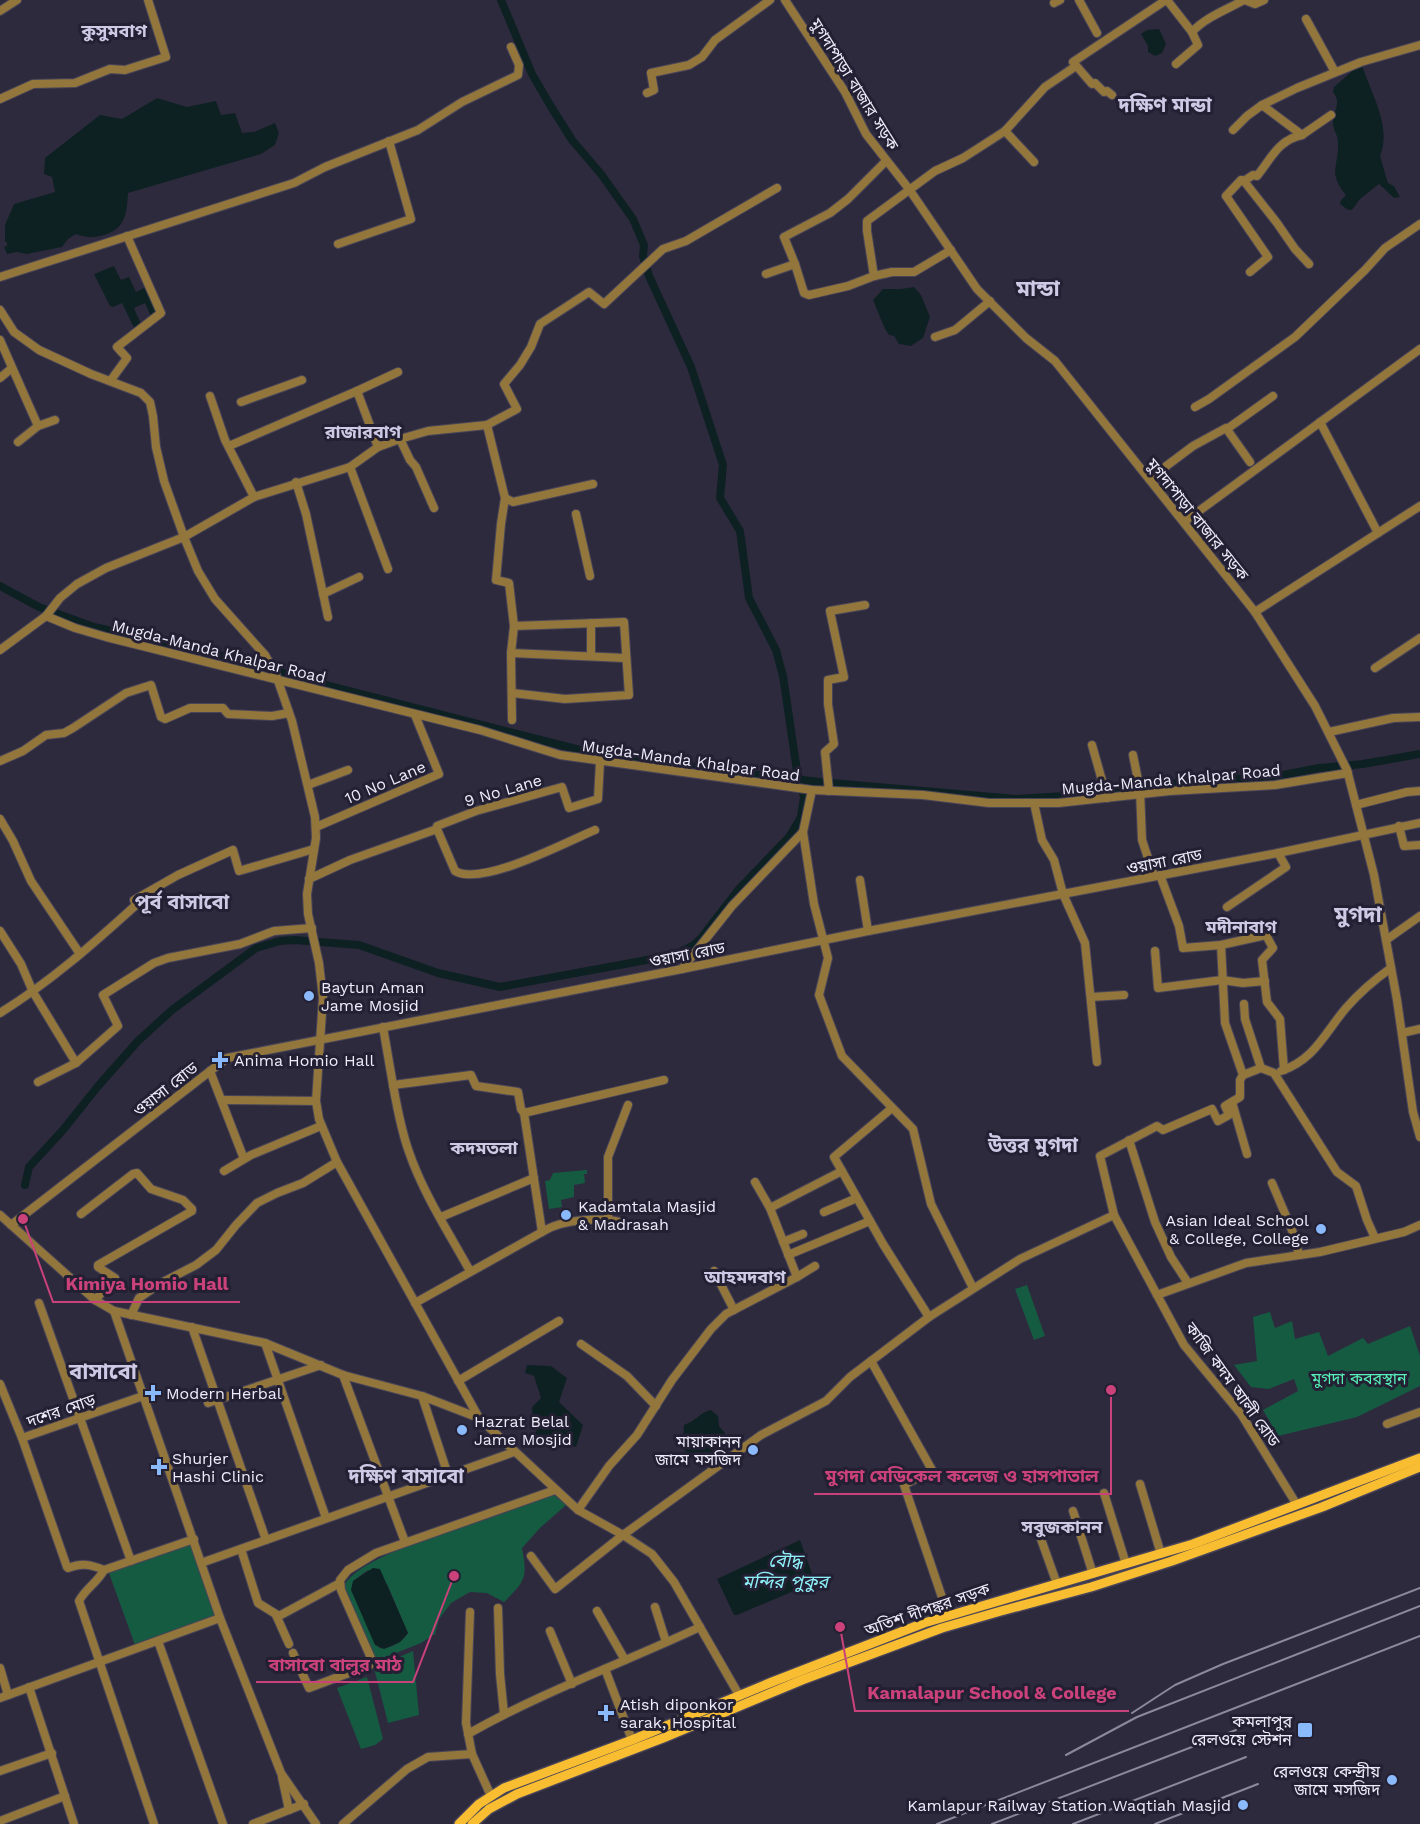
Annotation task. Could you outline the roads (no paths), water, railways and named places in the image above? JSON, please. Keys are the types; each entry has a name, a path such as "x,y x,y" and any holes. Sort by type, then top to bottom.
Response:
{"main road":[{"name":"অতিশ দীপঙ্কর সড়ক","path":"472,1824 493,1800 520,1782 632,1740 739,1695 948,1615 1161,1554 1299,1510 1420,1458"},
{"name":"অতিশ দীপঙ্কর সড়ক","path":"459,1824 473,1809 493,1800 526,1790 663,1738 802,1680 942,1629 1118,1579 1420,1467"},
{"path":"739,1695 744,1705"}],"street":[{"path":"0,11 17,0"},
{"path":"0,99 33,84 75,83 110,69 125,70 166,57 148,0"},
{"path":"647,93 654,90 651,73 689,65 702,57 722,35 770,0"},
{"name":"মুগদাপাড়া বাজার সড়ক","path":"785,0 844,92 866,134 909,189 977,289 1026,338 1055,361 1255,612 1315,706 1347,771 1374,875 1402,1033 1413,1112 1420,1137"},
{"path":"1079,0 1097,33"},
{"path":"1112,95 1107,91 1104,92 1095,83 1092,84 1073,62 1167,0 1192,32 1198,45 1176,64"},
{"path":"1192,32 1211,16 1244,0 1254,2 1264,0"},
{"path":"1306,19 1335,72"},
{"path":"1233,130 1262,105 1361,62 1420,45"},
{"path":"0,277 294,183 325,167 418,130 462,102 518,75 519,65 511,47"},
{"path":"874,276 867,221 935,171 963,158 1005,131 1045,87 1076,66"},
{"path":"1262,105 1302,135"},
{"path":"1250,272 1268,257 1226,196 1241,180 1245,181 1254,175 1257,176 1279,146 1292,137 1302,135 1331,115"},
{"path":"1005,131 1034,162"},
{"path":"338,244 411,219 389,141"},
{"path":"886,161 848,199 830,213 784,237 804,293 809,295 848,286 892,272 914,272 951,250"},
{"path":"1245,181 1295,249 1309,264"},
{"path":"0,650 49,612 60,598 77,584 106,567 183,537 254,497 350,467 378,447 400,439 428,431 487,425 517,409 504,384 531,347 540,324 589,292 604,304 656,253 696,235 777,188"},
{"path":"1195,407 1295,337 1385,248 1420,224"},
{"path":"111,380 127,358 117,347 139,329 155,320 161,313 127,236"},
{"path":"766,274 795,264"},
{"path":"935,337 955,330 990,301"},
{"path":"0,310 3,323 39,350 91,374 141,393 150,402 161,470 183,537 198,571 215,599 272,663 289,713 308,785 316,827 307,906 323,998 316,1101 321,1126 337,1162 479,1418 578,1510 623,1534 652,1554 674,1582 739,1695"},
{"path":"0,340 38,426"},
{"path":"1184,522 1420,350"},
{"path":"0,378 12,368"},
{"path":"229,446 398,372"},
{"path":"241,402 302,380"},
{"path":"357,391 378,447"},
{"path":"210,396 229,446 254,497"},
{"path":"1149,479 1193,446 1227,429 1273,396"},
{"path":"18,442 38,426 55,420"},
{"path":"1320,422 1378,533"},
{"path":"487,425 505,498 496,580 509,584 514,626 512,720"},
{"path":"1227,429 1250,462"},
{"path":"400,439 410,460 416,466 434,508"},
{"path":"350,467 388,569"},
{"path":"296,483 306,514 328,617"},
{"path":"505,498 513,502 593,484"},
{"path":"1255,612 1420,506"},
{"path":"576,514 590,576"},
{"path":"323,594 359,577"},
{"path":"829,791 825,752 834,744 828,704 828,680 844,677 830,611 865,605"},
{"name":"Mugda-Manda Khalpar Road","path":"49,612 75,628 96,634 277,677 415,715 480,730 551,753 600,762 812,790 923,795 989,803 1058,803 1139,789 1275,785 1347,771"},
{"path":"512,693 565,699 629,695 624,622 514,626"},
{"path":"591,623 591,656"},
{"path":"1375,668 1420,638"},
{"path":"512,653 625,658"},
{"path":"0,761 23,751 46,735 64,733 126,693 151,685 161,717 165,719 190,708 223,708 228,714 252,716 289,713"},
{"name":"10 No Lane","path":"316,827 439,774 415,715"},
{"path":"1329,732 1393,718 1420,717"},
{"path":"1092,745 1106,793"},
{"path":"1133,755 1139,789 1143,840 1179,926 1183,948 1221,945 1266,935 1273,948 1262,960 1267,1002 1280,1019 1284,1070"},
{"name":"9 No Lane","path":"309,879 350,860 437,829 437,826 460,816 562,787 569,808 598,800 600,762"},
{"path":"308,785 348,770"},
{"path":"812,790 803,832 814,904 828,958 819,995 827,1020 842,1056 913,1129 931,1204 974,1288"},
{"path":"1356,805 1407,792 1420,791"},
{"path":"1034,803 1042,840 1054,860 1063,894 1085,943 1097,1062"},
{"path":"0,819 31,881 80,954"},
{"name":"ওয়াসা রোড","path":"0,1228 227,1058 868,931 1278,853 1420,823"},
{"path":"1399,826 1404,846 1420,845"},
{"path":"437,829 456,872 463,874 501,870 595,830"},
{"path":"682,969 732,906 803,832"},
{"path":"0,1013 33,992 80,954 136,905 134,900 169,880 233,850 239,871 314,849"},
{"path":"1227,907 1286,867 1278,853"},
{"path":"860,880 868,931"},
{"path":"1386,940 1420,916"},
{"path":"38,1082 76,1063 119,1025 104,994 154,963 168,958 240,944 274,932 312,928"},
{"path":"0,931 21,964 33,992 76,1063"},
{"path":"1221,945 1225,1023 1243,1075"},
{"path":"1155,951 1158,988 1222,980 1243,983 1265,981"},
{"path":"1274,1074 1300,1062 1314,1051 1325,1034 1367,985 1391,968"},
{"path":"1091,997 1124,995"},
{"path":"1244,1004 1245,1019 1261,1068"},
{"path":"383,1027 398,1114 409,1154 470,1271"},
{"path":"1402,1033 1420,1029"},
{"path":"1188,1283 1171,1257 1155,1222 1129,1140 1157,1126 1164,1130 1212,1109 1218,1121 1229,1115 1225,1106 1240,1097 1240,1080 1243,1075 1261,1068 1274,1074 1337,1172 1356,1186 1366,1220 1375,1238"},
{"path":"210,1071 244,1159"},
{"path":"393,1085 471,1075 476,1086 518,1092 524,1113 542,1232"},
{"path":"524,1113 664,1080"},
{"path":"222,1100 316,1101"},
{"path":"1233,1102 1247,1154"},
{"path":"608,1220 608,1157 628,1105"},
{"path":"892,1108 834,1157 929,1317"},
{"path":"224,1171 244,1159 321,1126"},
{"name":"কাজি কদম আলী রোড","path":"1129,1140 1100,1156 1114,1215 1184,1345 1240,1414 1299,1510"},
{"path":"131,1316 139,1298 161,1283 196,1265 216,1250 236,1224 257,1203 303,1183 337,1162"},
{"path":"770,1208 842,1171"},
{"path":"81,1214 137,1173 151,1189 183,1200 192,1209 98,1264 98,1267 115,1278 95,1300"},
{"path":"441,1217 534,1178"},
{"path":"755,1182 770,1208 796,1277"},
{"path":"1272,1183 1294,1235 1299,1255"},
{"path":"824,1212 857,1198"},
{"path":"0,1215 95,1300 114,1311 265,1343 343,1375 422,1396 479,1418"},
{"path":"531,1556 555,1589 623,1534 761,1435 826,1401 850,1377 929,1317 1020,1259 1114,1215"},
{"path":"415,1303 552,1226 608,1220 627,1224"},
{"path":"788,1255 870,1221"},
{"path":"1157,1295 1246,1263 1299,1255 1404,1232 1420,1225"},
{"path":"783,1242 803,1234"},
{"path":"578,1510 609,1466 637,1435 672,1380 711,1329 726,1314 815,1266"},
{"path":"714,1271 734,1310"},
{"path":"39,1303 131,1561"},
{"path":"114,1311 220,1618 281,1773 290,1810"},
{"path":"458,1381 559,1321"},
{"path":"192,1327 266,1540"},
{"path":"265,1343 326,1518"},
{"path":"581,1344 627,1376 656,1406"},
{"path":"871,1361 932,1470 904,1485 948,1615"},
{"path":"208,1403 321,1365"},
{"path":"343,1375 405,1542"},
{"path":"0,1384 22,1438 67,1567 81,1564 92,1565 104,1570 194,1539"},
{"name":"দশের মোড়","path":"22,1438 143,1396"},
{"path":"422,1396 448,1475"},
{"path":"1387,1424 1420,1412"},
{"path":"201,1563 514,1452"},
{"path":"1140,1484 1161,1554"},
{"path":"293,1653 309,1688 370,1665 372,1662 344,1598 340,1583 341,1577 355,1565 376,1553 555,1490"},
{"path":"1104,1493 1126,1564"},
{"path":"1073,1511 1093,1574"},
{"path":"1036,1525 1056,1584"},
{"path":"241,1549 257,1601 276,1615 283,1616 340,1583"},
{"path":"104,1570 79,1601 154,1824"},
{"path":"655,1607 666,1642"},
{"path":"498,1608 504,1714"},
{"path":"597,1611 625,1660"},
{"path":"470,1612 466,1710 468,1734 472,1754 493,1800"},
{"path":"276,1615 289,1644"},
{"path":"0,1668 4,1697 220,1618"},
{"path":"468,1734 504,1714 700,1627"},
{"path":"550,1631 572,1684"},
{"path":"158,1641 223,1824"},
{"path":"605,1669 632,1740"},
{"path":"29,1688 74,1824"},
{"path":"0,1771 52,1753"},
{"path":"343,1824 407,1769 428,1757 472,1754"},
{"path":"281,1773 316,1824"},
{"path":"0,1821 65,1796"},
{"path":"253,1824 304,1804"}],"water":[{"path":"1159,29 1166,44 1162,53 1155,56 1148,52 1148,46 1141,34 1147,30"},
{"path":"1359,65 1363,68 1382,123 1384,134 1380,156 1386,177 1388,183 1394,186 1400,197 1394,198 1379,184 1360,199 1352,210 1348,210 1340,204 1346,195 1335,175 1338,142 1333,119 1337,100 1333,92 1334,87"},
{"path":"157,98 187,107 216,101 221,115 235,113 242,133 254,132 275,123 279,133 275,145 261,154 128,193 124,219 117,229 104,235 87,237 76,234 62,247 27,254 17,252 7,254 4,247 7,246 5,225 14,204 55,192 52,177 44,174 45,158 100,115 122,119"},
{"path":"114,266 121,280 129,277 136,292 146,287 156,311 151,317 145,303 134,308 141,324 134,328 122,303 110,306 94,274"},
{"path":"914,287 921,295 930,317 923,338 911,346 899,344 894,336 889,335 873,300 883,289"},
{"path":"527,1365 551,1366 567,1378 559,1402 583,1425 576,1447 544,1435 537,1442 531,1440 537,1430 532,1407 541,1398 534,1376 525,1373"},
{"path":"711,1410 718,1416 719,1426 725,1433 717,1442 713,1453 701,1460 685,1451 684,1425"},
{"name":"বৌদ্ধ মন্দির পুকুর","path":"800,1540 815,1582 734,1615 717,1579"},
{"path":"373,1568 380,1569 408,1633 400,1642 384,1649 375,1645 351,1590 353,1581"}],"waterway":[{"path":"25,1185 29,1167 138,1041 172,1010 256,948 280,941 294,940 359,945 438,973 500,987 674,955 694,945 702,937 739,889 789,837 801,817 804,797 797,771 783,676 776,650 749,598 740,531 720,498 723,465 691,367 649,276 643,256 644,245 633,219 601,174 572,140 550,105 532,74 501,0"},
{"path":"0,586 39,607 94,627 208,652 588,752 718,770 820,782 1016,799 1278,776 1420,754"}],"railway":[{"path":"1132,1713 1175,1685 1223,1664 1420,1588"},
{"path":"1066,1755 1137,1717 1420,1606"},
{"path":"937,1824 1420,1636"},
{"path":"992,1824 1236,1730"},
{"path":"1073,1824 1246,1757"},
{"path":"1155,1824 1258,1784"}],"place":[{"name":"Baytun Aman Jame Mosjid","path":"309,996"},
{"name":"Anima Homio Hall","path":"220,1060"},
{"name":"Kadamtala Masjid & Madrasah","path":"566,1215"},
{"name":"Kimiya Homio Hall","path":"23,1219"},
{"name":"Asian Ideal School & College, College","path":"1321,1229"},
{"name":"মুগদা মেডিকেল কলেজ ও হাসপাতাল","path":"1111,1390"},
{"name":"Modern Herbal","path":"153,1393"},
{"name":"Hazrat Belal Jame Mosjid","path":"462,1430"},
{"name":"মায়াকানন জামে মসজিদ","path":"753,1450"},
{"name":"Shurjer Hashi Clinic","path":"159,1467"},
{"name":"বাসাবো বালুর মাঠ","path":"454,1576"},
{"name":"Kamalapur School & College","path":"840,1627"},
{"name":"Atish diponkor sarak, Hospital","path":"606,1713"},
{"name":"কমলাপুর রেলওয়ে স্টেশন","path":"1305,1730"},
{"name":"রেলওয়ে কেন্দ্রীয় জামে মসজিদ","path":"1392,1780"},
{"name":"Kamlapur Railway Station Waqtiah Masjid","path":"1243,1805"}],"district":[{"name":"কুসুমবাগ","path":"114,31"},
{"name":"দক্ষিণ মান্ডা","path":"1165,105"},
{"name":"মান্ডা","path":"1038,288"},
{"name":"রাজারবাগ","path":"363,432"},
{"name":"পূর্ব বাসাবো","path":"182,902"},
{"name":"মুগদা","path":"1358,914"},
{"name":"মদীনাবাগ","path":"1241,927"},
{"name":"উত্তর মুগদা","path":"1033,1145"},
{"name":"কদমতলা","path":"484,1148"},
{"name":"আহমদবাগ","path":"745,1277"},
{"name":"বাসাবো","path":"103,1371"},
{"name":"দক্ষিণ বাসাবো","path":"406,1476"},
{"name":"সবুজকানন","path":"1062,1527"}],"park label":[{"name":"মুগদা কবরস্থান","path":"1359,1378"}]}
